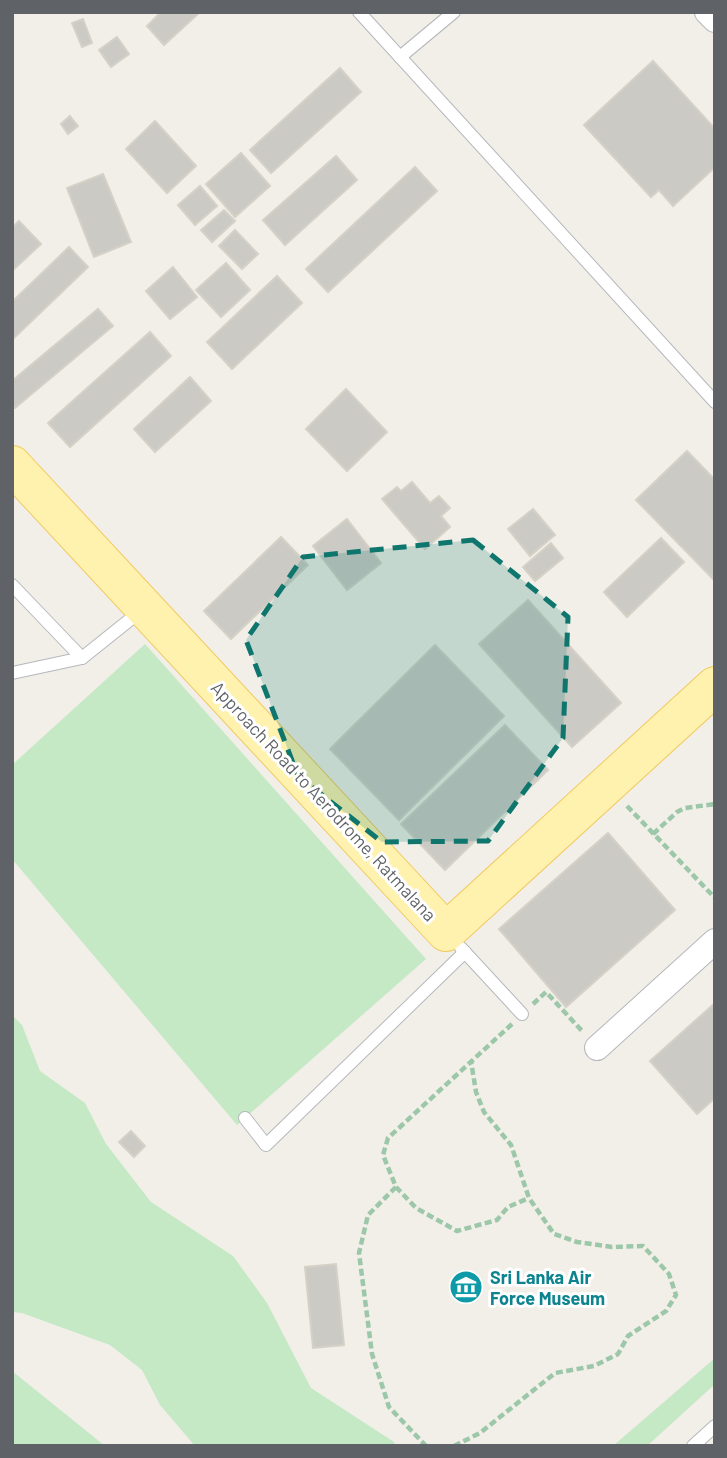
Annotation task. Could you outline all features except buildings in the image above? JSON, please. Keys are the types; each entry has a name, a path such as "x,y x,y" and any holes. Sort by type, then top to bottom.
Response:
{"main road":[{"name":"Approach Road to Aerodrome, Ratmalana","path":"12,465 456,942 607,785 715,686"}],"street":[{"path":"707,12 715,20"},
{"path":"597,1048 715,941"}],"lane":[{"path":"359,12 715,402"},
{"path":"400,57 454,12"},
{"path":"12,585 82,658"},
{"path":"12,673 82,658 145,607"},
{"path":"245,1118 266,1144 456,942 522,1014"},
{"path":"693,1446 715,1426"}],"path":[{"path":"607,785 715,898"},
{"path":"653,834 685,808 715,804"},
{"path":"529,1198 508,1207 496,1220 457,1231 416,1208 396,1187 383,1155 388,1138 546,992 597,1048"},
{"path":"454,1446 480,1433 555,1373 594,1366 618,1354 628,1336 666,1311 676,1295 669,1274 643,1245 612,1248 577,1242 554,1234 529,1198 511,1145 484,1112 476,1092 471,1061"},
{"path":"396,1187 368,1215 359,1253 372,1354 389,1407 426,1446"}],"highlighted area":[{"path":"473,540 568,617 563,738 488,841 382,842 298,776 246,640 303,557"}],"green space":[{"path":"145,644 426,959 237,1125 12,859 12,765"},
{"path":"12,1015 22,1025 40,1071 85,1103 106,1144 151,1202 233,1256 267,1303 311,1388 394,1442 396,1446 195,1446 160,1405 142,1370 110,1345 22,1313 12,1312"},
{"path":"715,1358 715,1384 647,1446 613,1446"},
{"path":"12,1371 105,1446 12,1446"}],"place":[{"name":"Sri Lanka Air Force Museum","path":"466,1287"}]}
